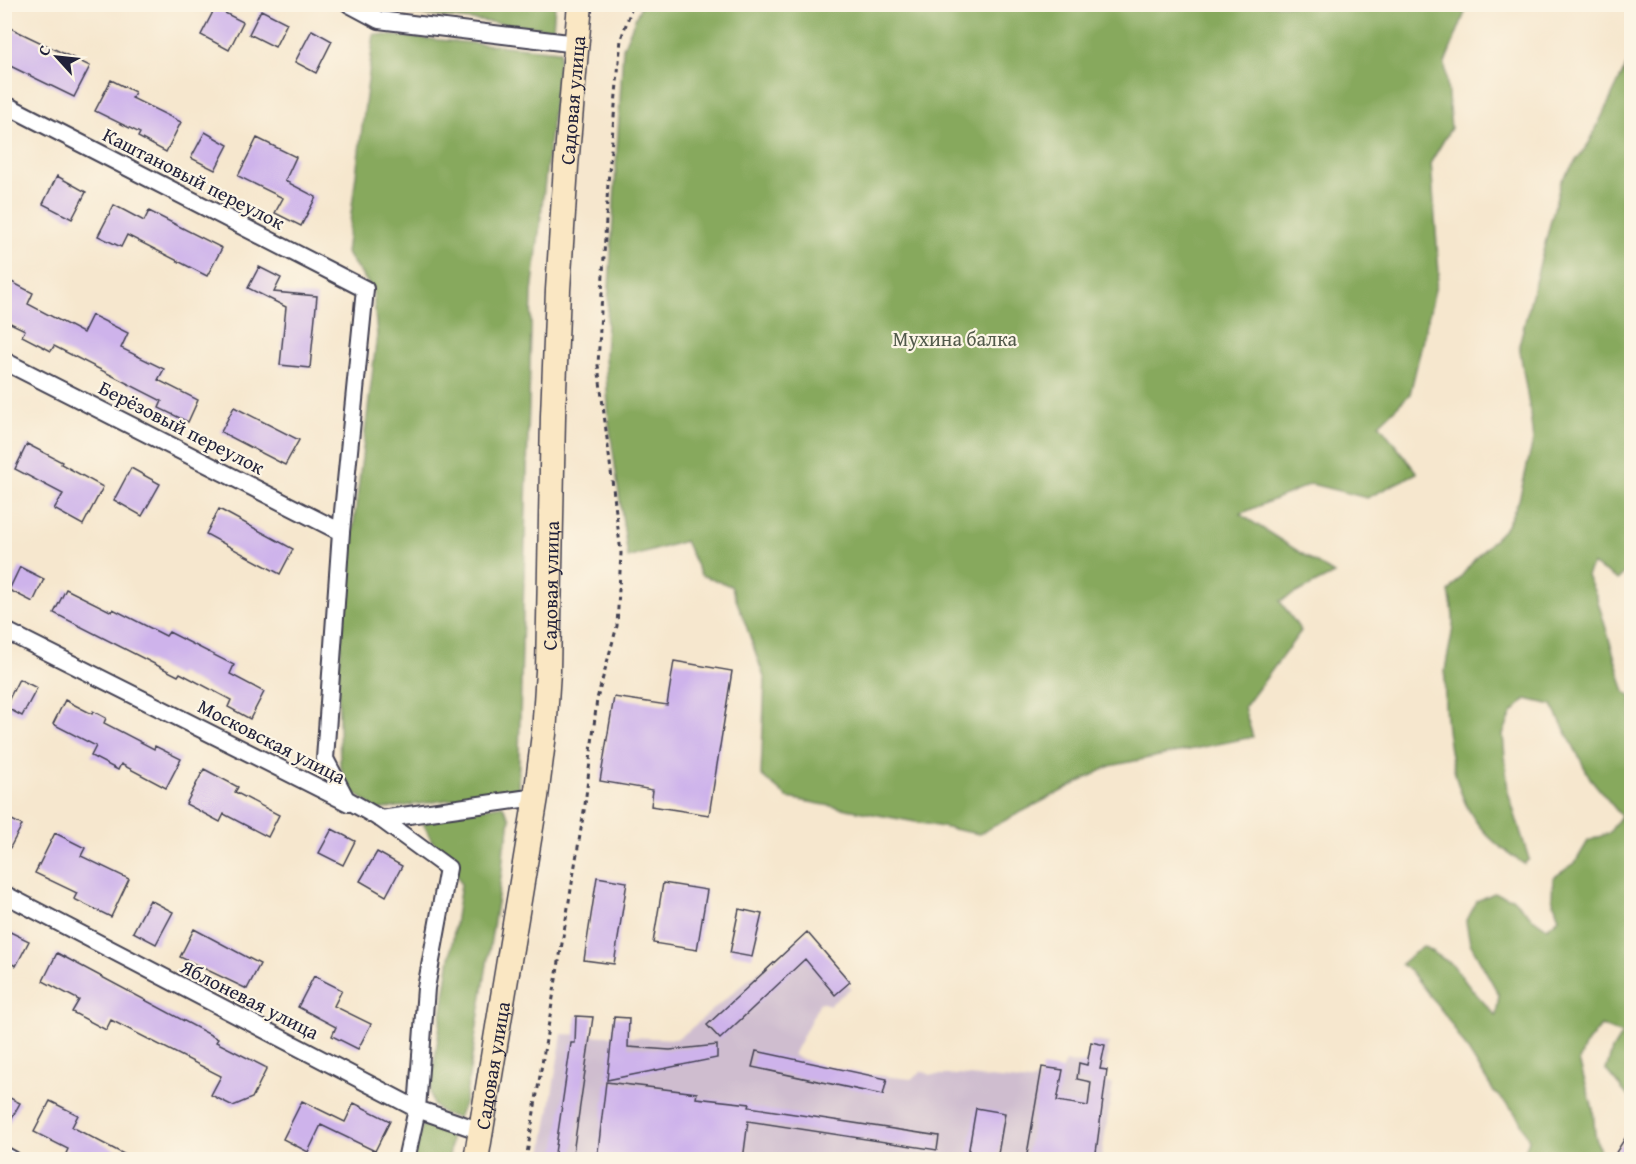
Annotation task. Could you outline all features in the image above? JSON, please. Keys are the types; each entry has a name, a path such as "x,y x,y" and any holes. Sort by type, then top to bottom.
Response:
{"main road":[{"name":"Садовая улица","path":"476,1160 536,797 544,734 548,671 558,290 580,4"}],"street":[{"path":"349,4 379,12 577,44"},
{"name":"Каштановый переулок","path":"4,104 365,289 341,532"},
{"name":"Берёзовый переулок","path":"4,361 341,532"},
{"path":"341,532 325,759 346,799 381,819 448,868 426,988 417,1109 406,1160"},
{"name":"Московская улица","path":"4,630 381,819"},
{"path":"381,819 536,797"},
{"name":"Яблоневая улица","path":"4,894 417,1109 481,1131"},
{"path":"4,1155 13,1160"}],"path":[{"path":"526,1160 585,805 597,699 617,626 621,553 598,365 608,183 621,39 633,4"}],"shaded area":[{"path":"806,937 851,988 830,1005 820,1002 793,1055 828,1070 911,1079 922,1071 931,1075 958,1075 1031,1082 1048,1070 1063,1070 1065,1062 1087,1063 1092,1040 1109,1043 1104,1082 1113,1084 1101,1159 541,1160 562,1034 676,1039 750,978"}],"green space":[{"path":"389,4 555,5 553,29 389,11"},
{"name":"Мухина балка","path":"641,5 1468,5 1445,63 1451,128 1431,162 1439,273 1410,394 1379,424 1417,473 1367,498 1311,484 1240,514 1334,574 1280,601 1301,631 1244,708 1253,737 1110,766 979,834 788,798 761,775 765,680 731,586 701,575 685,541 628,558 609,423 605,356 623,48"},
{"path":"374,34 560,51 532,293 518,790 377,810 351,790 340,766 338,682 345,596 377,335 373,290 346,253"},
{"path":"1631,56 1631,559 1630,566 1618,580 1592,564 1587,576 1596,595 1625,692 1631,696 1631,1100 1606,1070 1612,1050 1622,1034 1601,1026 1585,1046 1579,1061 1593,1109 1595,1134 1602,1159 1522,1159 1529,1140 1516,1113 1494,1092 1446,1016 1411,972 1401,964 1423,946 1453,965 1496,1016 1499,995 1470,943 1466,922 1477,901 1494,893 1512,898 1530,916 1547,928 1559,918 1552,897 1553,878 1575,863 1588,841 1609,833 1621,816 1590,778 1552,705 1526,699 1512,713 1503,734 1508,792 1529,859 1524,864 1483,831 1465,803 1450,748 1445,691 1453,620 1449,592 1474,560 1506,527 1519,500 1533,441 1519,345 1561,181 1589,143"},
{"path":"502,805 510,818 508,835 504,846 502,871 465,1101 458,1118 444,1114 433,1105 430,1091 461,884 449,858 432,841 423,823 461,812"},
{"path":"438,1124 452,1130 449,1159 413,1160 422,1126"}],"building":[{"path":"215,8 243,22 229,50 201,35"},
{"path":"261,10 287,23 275,47 249,34"},
{"path":"4,25 90,66 74,97 4,63"},
{"path":"312,30 332,41 316,73 295,62"},
{"path":"111,80 135,92 132,98 181,122 166,152 138,137 140,133 95,111"},
{"path":"205,132 228,145 215,170 191,158"},
{"path":"257,138 296,157 285,181 316,197 301,226 275,213 283,198 238,176"},
{"path":"57,176 86,192 72,219 43,204"},
{"path":"114,205 144,221 149,211 222,248 207,276 127,235 121,247 98,236"},
{"path":"259,267 281,278 274,292 317,296 310,368 280,365 286,307 248,288"},
{"path":"4,278 33,293 28,304 83,333 92,315 128,333 121,348 164,369 158,380 198,400 188,422 159,408 162,401 54,346 51,351 22,336 25,330 4,320"},
{"path":"234,407 299,440 285,465 221,432"},
{"path":"27,444 103,487 83,525 54,509 63,494 15,469"},
{"path":"131,468 160,484 142,516 114,500"},
{"path":"219,509 293,549 280,574 206,534"},
{"path":"20,567 44,579 33,602 9,590"},
{"path":"66,589 112,612 113,609 166,636 169,632 234,665 230,674 264,692 250,719 228,707 231,700 180,673 178,676 54,613"},
{"path":"674,661 732,671 709,815 651,806 653,790 600,781 614,697 667,705"},
{"path":"19,679 37,688 22,716 5,707"},
{"path":"65,700 92,714 93,711 106,718 104,723 154,749 155,746 181,759 166,788 121,764 118,770 91,756 96,746 53,724"},
{"path":"204,769 238,787 235,792 279,815 268,837 224,814 220,822 186,804"},
{"path":"4,816 22,825 4,859"},
{"path":"332,829 355,841 343,865 319,853"},
{"path":"55,833 85,848 81,856 129,879 111,917 74,899 77,893 35,873"},
{"path":"377,852 402,866 386,896 360,881"},
{"path":"597,877 627,882 614,964 584,960"},
{"path":"663,883 707,890 697,950 653,943"},
{"path":"150,900 173,912 156,944 133,932"},
{"path":"739,909 762,914 752,957 730,953"},
{"path":"4,929 29,941 16,966 4,960"},
{"path":"194,929 260,964 247,989 180,957"},
{"path":"807,932 850,982 835,995 805,959 720,1039 707,1025"},
{"path":"57,953 218,1039 216,1042 267,1068 252,1098 233,1106 211,1095 221,1076 111,1020 106,1030 72,1012 79,1000 43,981"},
{"path":"314,976 342,990 334,1006 371,1024 358,1049 332,1036 336,1027 298,1007"},
{"path":"576,1016 593,1017 572,1160 554,1160 571,1043 575,1043"},
{"path":"614,1017 629,1018 628,1047 670,1050 717,1045 717,1058 607,1080"},
{"path":"1091,1042 1105,1045 1100,1069 1107,1070 1095,1160 1026,1160 1042,1067 1063,1070 1057,1101 1088,1106 1091,1082 1077,1079 1079,1063 1087,1065"},
{"path":"756,1051 887,1079 883,1095 752,1067"},
{"path":"606,1082 697,1093 696,1098 750,1104 749,1107 939,1136 937,1150 748,1121 743,1160 597,1160"},
{"path":"4,1095 20,1103 4,1132"},
{"path":"50,1101 78,1115 72,1127 135,1160 71,1160 65,1156 68,1149 34,1132"},
{"path":"302,1101 345,1122 354,1103 390,1121 375,1151 321,1125 308,1152 283,1139"},
{"path":"976,1108 1005,1113 997,1160 967,1160"},
{"path":"1632,1127 1632,1160 1624,1160 1615,1154"}]}
